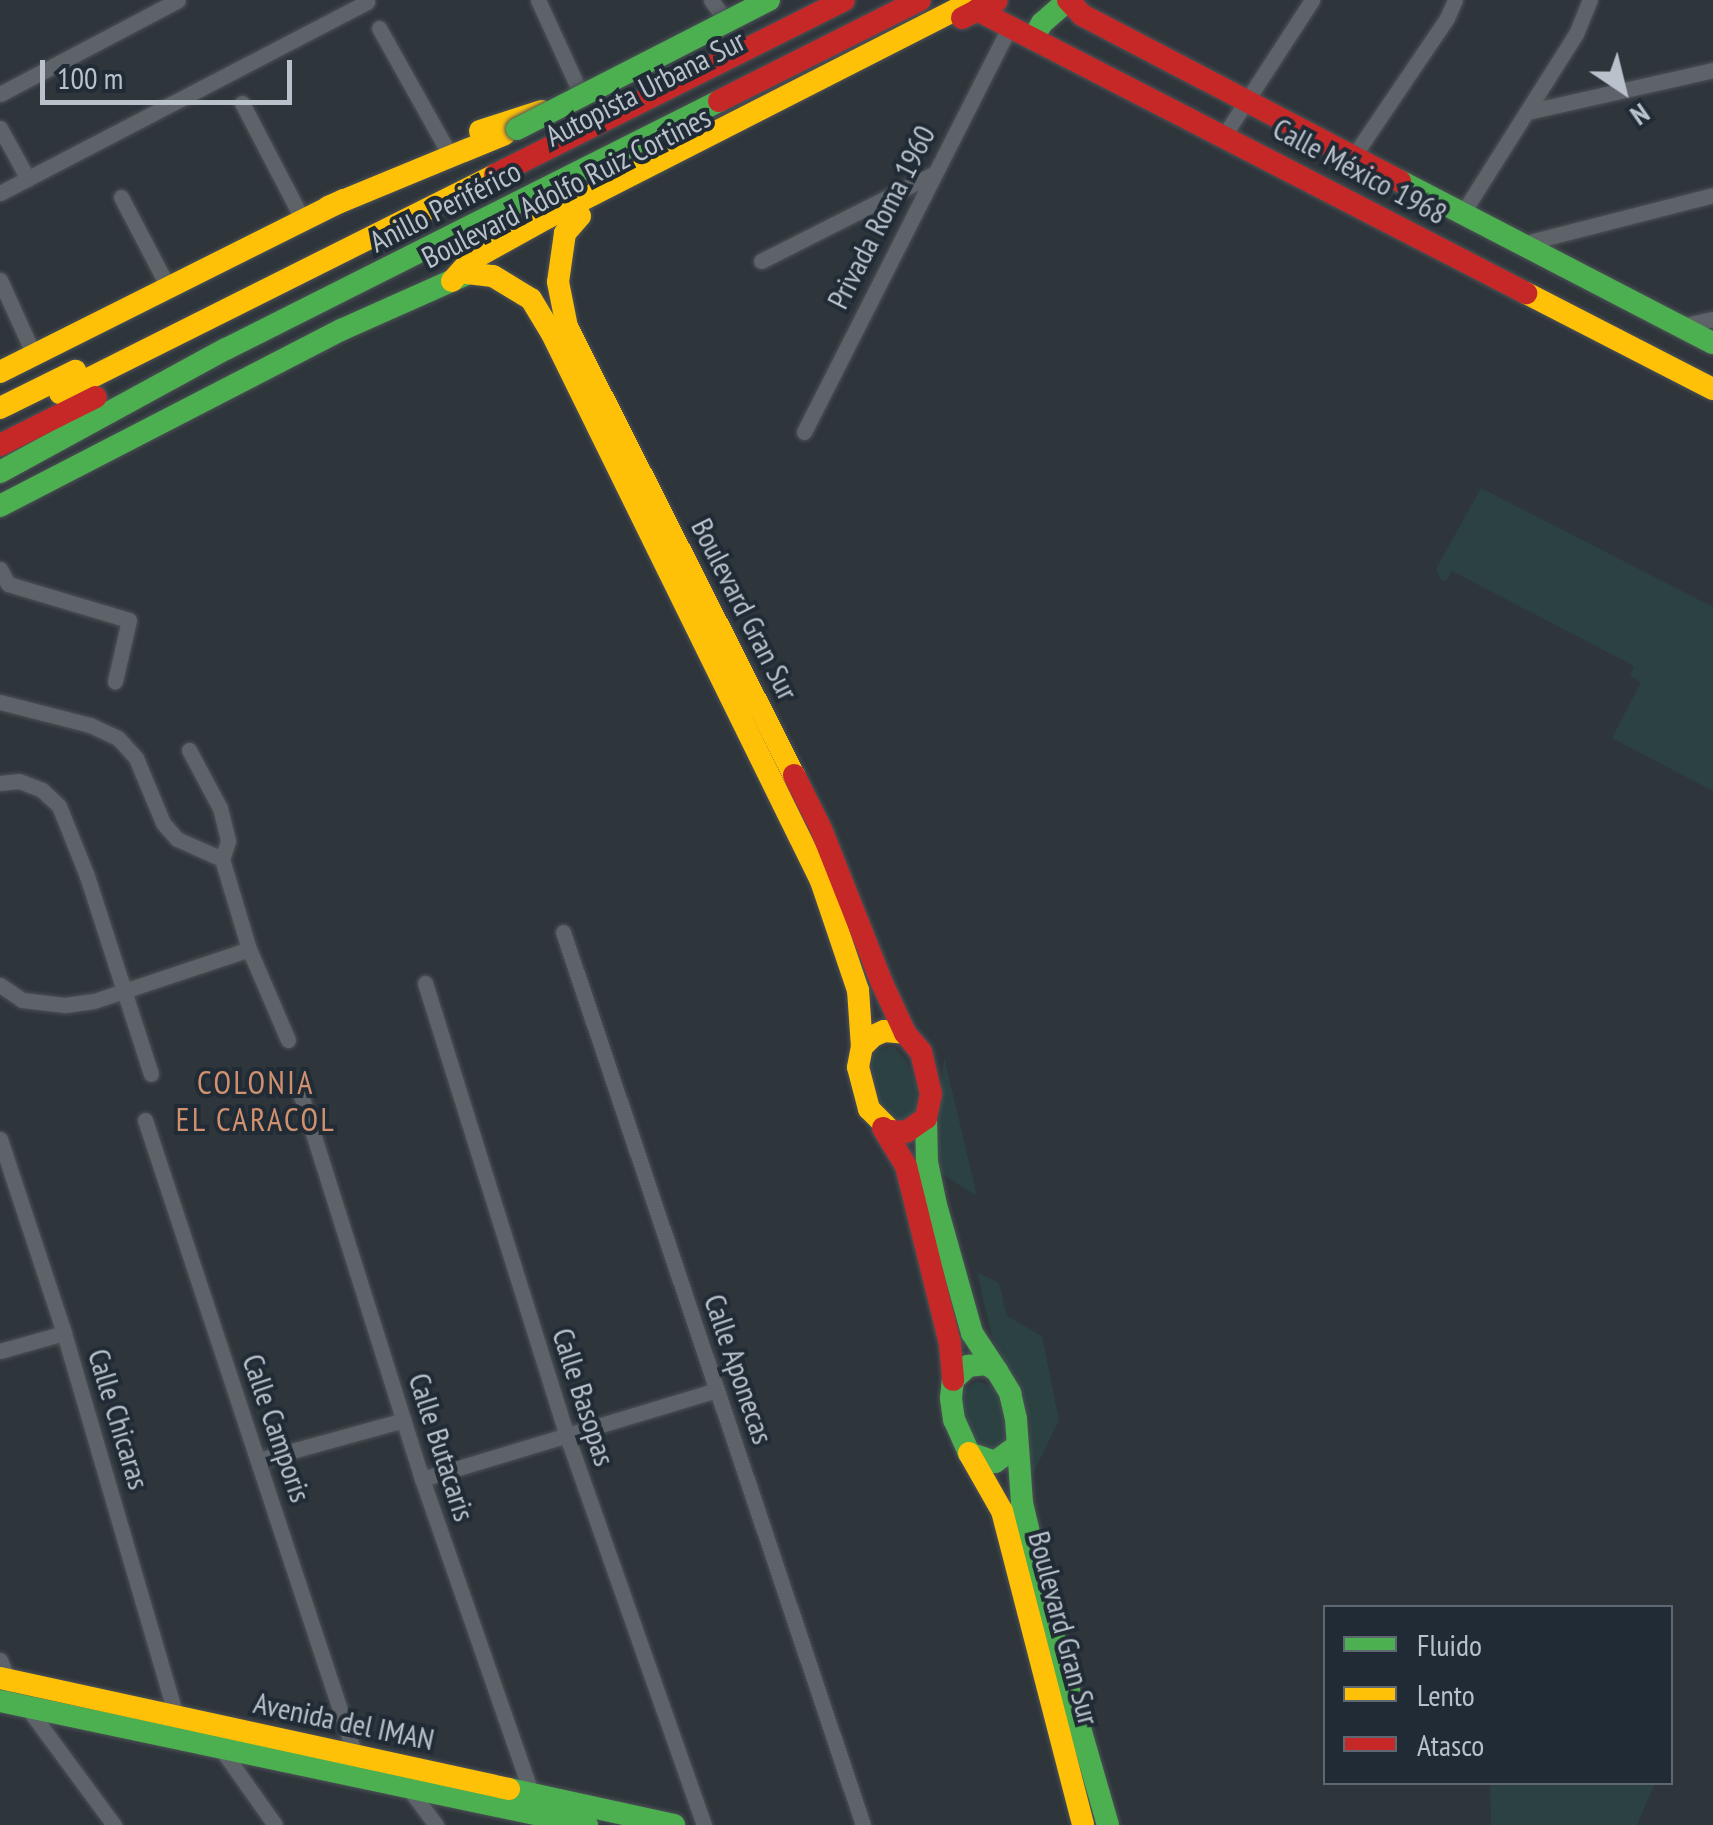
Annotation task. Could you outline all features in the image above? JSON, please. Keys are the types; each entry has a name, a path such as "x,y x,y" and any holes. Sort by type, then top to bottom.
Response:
{"main road":[{"path":"328,208 517,129 769,0"},
{"name":"Autopista Urbana Sur","path":"0,424 844,0"},
{"name":"Autopista Urbana Sur","path":"0,444 888,0"},
{"name":"Anillo Periférico","path":"0,472 226,349 920,0"},
{"path":"1033,39 1042,23 1068,0"},
{"name":"Calle México 1968","path":"1068,0 1082,16 1713,343"},
{"path":"480,131 529,118 674,54 821,3"},
{"name":"Anillo Periférico","path":"0,408 821,3"},
{"path":"226,349 266,343 540,215 657,167 700,136 983,3"},
{"name":"Calle México 1968","path":"983,3 1010,28 1225,134 1713,389"},
{"name":"Boulevard Adolfo Ruiz Cortines","path":"0,506 341,330 460,277 580,216 657,167 983,3"},
{"path":"0,372 723,4"},
{"path":"1117,80 1130,72 1136,44"},
{"path":"1142,93 1142,80 1162,56"},
{"path":"460,277 470,260 540,215 668,143 700,136"},
{"name":"Boulevard Gran Sur","path":"580,216 565,233 558,282 567,327 711,632 834,914 859,994 862,1047"},
{"path":"460,277 492,276 531,299 538,281 558,282"},
{"name":"Boulevard Gran Sur","path":"531,299 821,829 905,1032"},
{"path":"884,1031 905,1032 921,1052 928,1073 927,1162 972,1334 1010,1393 1018,1446 995,1462 969,1453 954,1420 950,1344 906,1166 862,1089 858,1067 862,1047 884,1031"},
{"path":"882,1128 906,1132 926,1118"},
{"path":"953,1380 968,1366 978,1364 997,1371"},
{"name":"Boulevard Gran Sur","path":"1018,1446 1022,1502 1108,1825"},
{"name":"Boulevard Gran Sur","path":"969,1453 1002,1510 1083,1825"},
{"name":"Avenida del IMAN","path":"2,1680 26,1706 178,1727"},
{"name":"Avenida del IMAN","path":"2,1680 178,1727 357,1764 407,1786 535,1805"},
{"name":"Avenida del IMAN","path":"357,1764 386,1759 595,1820 674,1825"}],"street":[{"path":"0,94 178,0"},
{"path":"538,0 576,82"},
{"path":"1225,134 1312,0"},
{"path":"1352,157 1455,0"},
{"path":"1462,214 1576,34 1590,0"},
{"path":"0,193 367,2"},
{"path":"380,28 446,148"},
{"name":"Privada Roma 1960","path":"804,432 1010,28"},
{"path":"1527,112 1713,70"},
{"path":"242,103 303,220"},
{"path":"0,128 28,179"},
{"path":"761,261 933,174"},
{"path":"1522,244 1713,195"},
{"path":"121,197 168,288"},
{"path":"0,280 34,355"},
{"path":"1680,326 1713,320"},
{"path":"0,569 8,584 129,620 116,681"},
{"path":"0,702 90,724 118,738 136,758 163,823 177,838 222,859"},
{"path":"189,750 220,808 228,841 222,859 249,950 288,1040"},
{"path":"0,783 19,781 42,790 59,806 87,876 151,1074"},
{"name":"Calle Aponecas","path":"563,932 863,1825"},
{"path":"0,985 22,1000 43,1005 94,1001 249,950"},
{"name":"Calle Basopas","path":"425,983 566,1436 704,1825"},
{"name":"Calle Butacaris","path":"300,1092 422,1479 535,1805"},
{"name":"Calle Camporis","path":"145,1120 357,1764"},
{"name":"Calle Chicaras","path":"0,1138 64,1333 178,1727"},
{"path":"0,1351 64,1333"},
{"path":"422,1479 718,1390"},
{"path":"260,1460 404,1420"},
{"path":"26,1706 114,1825"},
{"path":"219,1736 275,1825"},
{"path":"386,1759 436,1825"}],"green space":[{"path":"1481,488 1713,607 1713,791 1612,738 1641,682 1630,676 1634,666 1452,571 1446,581 1440,579 1436,569"},
{"path":"893,1046 906,1060 917,1088 916,1111 903,1121 889,1117 878,1104 867,1073 875,1051"},
{"path":"944,1056 977,1196 942,1174 935,1154"},
{"path":"977,1272 999,1283 1007,1316 1042,1336 1059,1420 1029,1482 1030,1417 992,1337"},
{"path":"977,1381 997,1388 1006,1414 1008,1441 993,1452 977,1444 966,1422 960,1392"},
{"path":"1490,1785 1654,1785 1637,1825 1491,1825"}],"traffic: fast":[{"path":"517,129 769,0"},
{"path":"1033,39 1042,23 1068,0"},
{"path":"0,472 226,349 719,101"},
{"path":"1400,181 1713,343"},
{"path":"0,506 341,330 467,274"},
{"path":"926,1118 927,1162 936,1205 972,1333 997,1371"},
{"path":"1017,1446 995,1462 969,1453 954,1420 951,1398 953,1380 968,1366 986,1364 997,1371 1010,1393 1016,1419 1022,1503 1054,1638 1108,1825"},
{"path":"0,1701 587,1825"},
{"path":"509,1789 674,1825"}],"traffic: slow":[{"path":"452,281 471,260 547,218 974,0"},
{"path":"480,131 542,111"},
{"path":"328,207 505,134"},
{"path":"60,393 495,175"},
{"path":"0,372 343,200"},
{"path":"580,216 565,233 558,282 567,327 794,775"},
{"path":"467,273 493,276 531,299 551,332 821,881 858,990 862,1047"},
{"path":"1526,293 1713,389"},
{"path":"0,408 75,371"},
{"path":"891,1131 869,1109 858,1067 862,1047 873,1036 884,1031 905,1033"},
{"path":"969,1453 1002,1511 1083,1825"},
{"path":"0,1678 509,1789"}],"traffic: jam":[{"path":"495,175 844,0"},
{"path":"719,101 920,0"},
{"path":"962,18 997,0"},
{"path":"1068,0 1082,15 1400,181"},
{"path":"977,10 1526,293"},
{"path":"0,445 96,397"},
{"path":"794,775 821,829 882,983 905,1033 921,1052 931,1094 926,1118 906,1132 891,1131"},
{"path":"883,1128 906,1166 950,1344 953,1380"}],"district":[{"name":"COLONIA EL CARACOL","path":"256,1102"}]}
